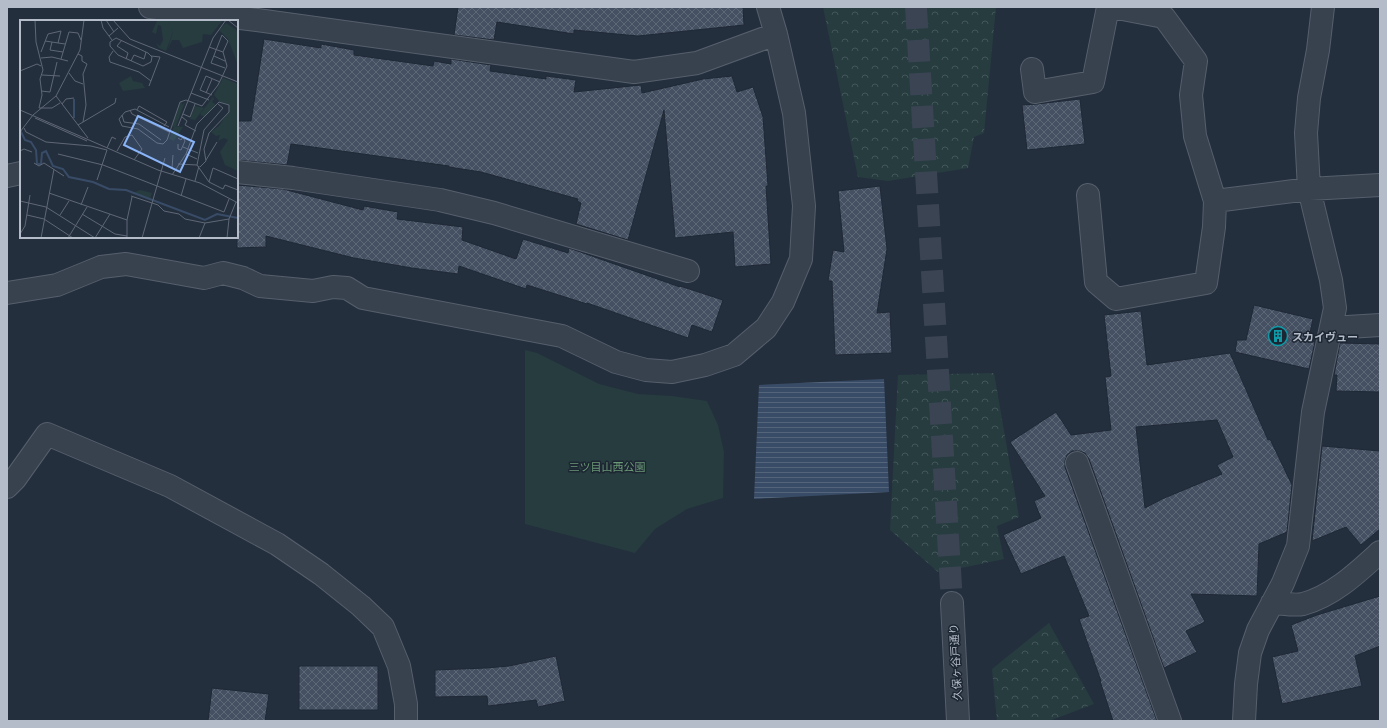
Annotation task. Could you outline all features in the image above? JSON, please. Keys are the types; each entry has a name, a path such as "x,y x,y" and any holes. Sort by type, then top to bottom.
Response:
{"street":[{"path":"150,7 257,20 634,72 697,63 776,34"},
{"path":"7,293 57,285 101,267 126,264 204,278 223,273 242,278 260,286 313,291 333,287 347,288 364,298 562,336 616,362 646,370 672,372 705,365 734,355 766,328 783,302 801,260 804,198 794,113 776,34 768,7"},
{"path":"1032,69 1035,92 1094,82 1108,7"},
{"path":"1088,195 1096,282 1116,300 1206,283 1214,227 1215,201 1195,136 1191,95 1196,61 1164,17 1112,7"},
{"path":"1244,721 1246,684 1250,653 1258,630 1286,576 1298,546 1313,412 1335,308 1332,280 1309,189 1306,133 1309,98 1318,50 1323,7"},
{"path":"238,172 293,178 440,200 494,213 688,271"},
{"path":"7,176 20,173"},
{"path":"1215,201 1309,189 1380,185"},
{"path":"1330,328 1380,325"},
{"path":"7,487 15,479 47,434 170,486 277,544 321,574 361,606 383,627 399,666 406,704 406,721"},
{"path":"1077,463 1170,721"},
{"path":"1272,603 1302,604 1321,597 1359,572 1380,552"},
{"name":"久保ヶ谷戸通り","path":"952,603 958,721"}],"green space":[{"path":"823,7 996,7 984,133 974,137 968,168 888,181 858,177"},
{"name":"三ツ目山西公園","path":"525,350 537,353 599,384 638,394 672,396 707,401 718,425 724,452 723,498 687,509 655,529 635,553 525,524"},
{"path":"994,373 1019,517 997,526 1004,559 938,572 890,530 898,375"},
{"path":"1049,623 1094,704 1049,721 997,721 992,669"}],"water":[{"path":"884,379 889,492 754,499 759,385"}],"building":[{"path":"458,7 743,7 744,25 638,36 574,30 574,34 497,22 494,40 454,35"},
{"path":"264,39 321,48 321,44 354,50 354,55 433,66 434,61 451,64 451,59 491,65 490,71 546,79 546,76 576,80 574,92 641,85 642,93 703,79 732,76 737,92 753,87 763,117 768,186 766,186 771,264 735,267 733,232 675,238 664,110 628,240 576,224 581,203 577,201 578,199 481,172 449,166 291,144 287,165 238,160 238,121 251,121"},
{"path":"1080,99 1085,144 1027,150 1022,105"},
{"path":"238,185 283,189 363,210 364,206 398,212 397,219 463,227 462,240 516,259 523,239 568,253 569,248 680,287 723,300 712,332 692,325 688,338 587,303 527,285 526,289 459,266 458,274 412,268 354,258 266,236 266,247 237,248"},
{"path":"880,186 887,249 877,313 890,312 892,353 835,355 832,281 828,281 833,250 844,252 838,191"},
{"name":"スカイヴュー","path":"1254,305 1313,319 1308,342 1315,342 1309,369 1235,352 1237,340 1246,340"},
{"path":"1141,311 1147,365 1230,353 1268,440 1270,439 1292,485 1287,532 1259,544 1257,596 1191,594 1205,622 1186,631 1197,652 1164,668 1089,459 1085,453 1079,451 1072,451 1067,455 1065,467 1157,721 1113,721 1101,681 1079,619 1089,616 1064,556 1021,574 1003,535 1041,518 1034,501 1045,496 1010,442 1056,412 1071,435 1111,430 1105,377 1111,376 1104,315","holes":["1217,420 1233,457 1217,465 1222,474 1162,499 1145,508 1136,427"]},
{"path":"1340,343 1380,344 1380,392 1336,391 1337,375 1334,375"},
{"path":"1322,446 1380,451 1380,529 1361,545 1346,527 1312,541"},
{"path":"1380,596 1380,646 1355,656 1362,686 1282,704 1272,657 1298,651 1291,625 1317,615"},
{"path":"556,656 565,701 538,707 536,700 488,706 487,696 435,697 435,670 509,666"},
{"path":"299,666 378,666 378,710 299,710"},
{"path":"212,688 269,694 265,721 208,721"}],"tunnel":[{"path":"916,7 952,603"}],"place":[{"name":"スカイヴュー","path":"1278,336"}]}
